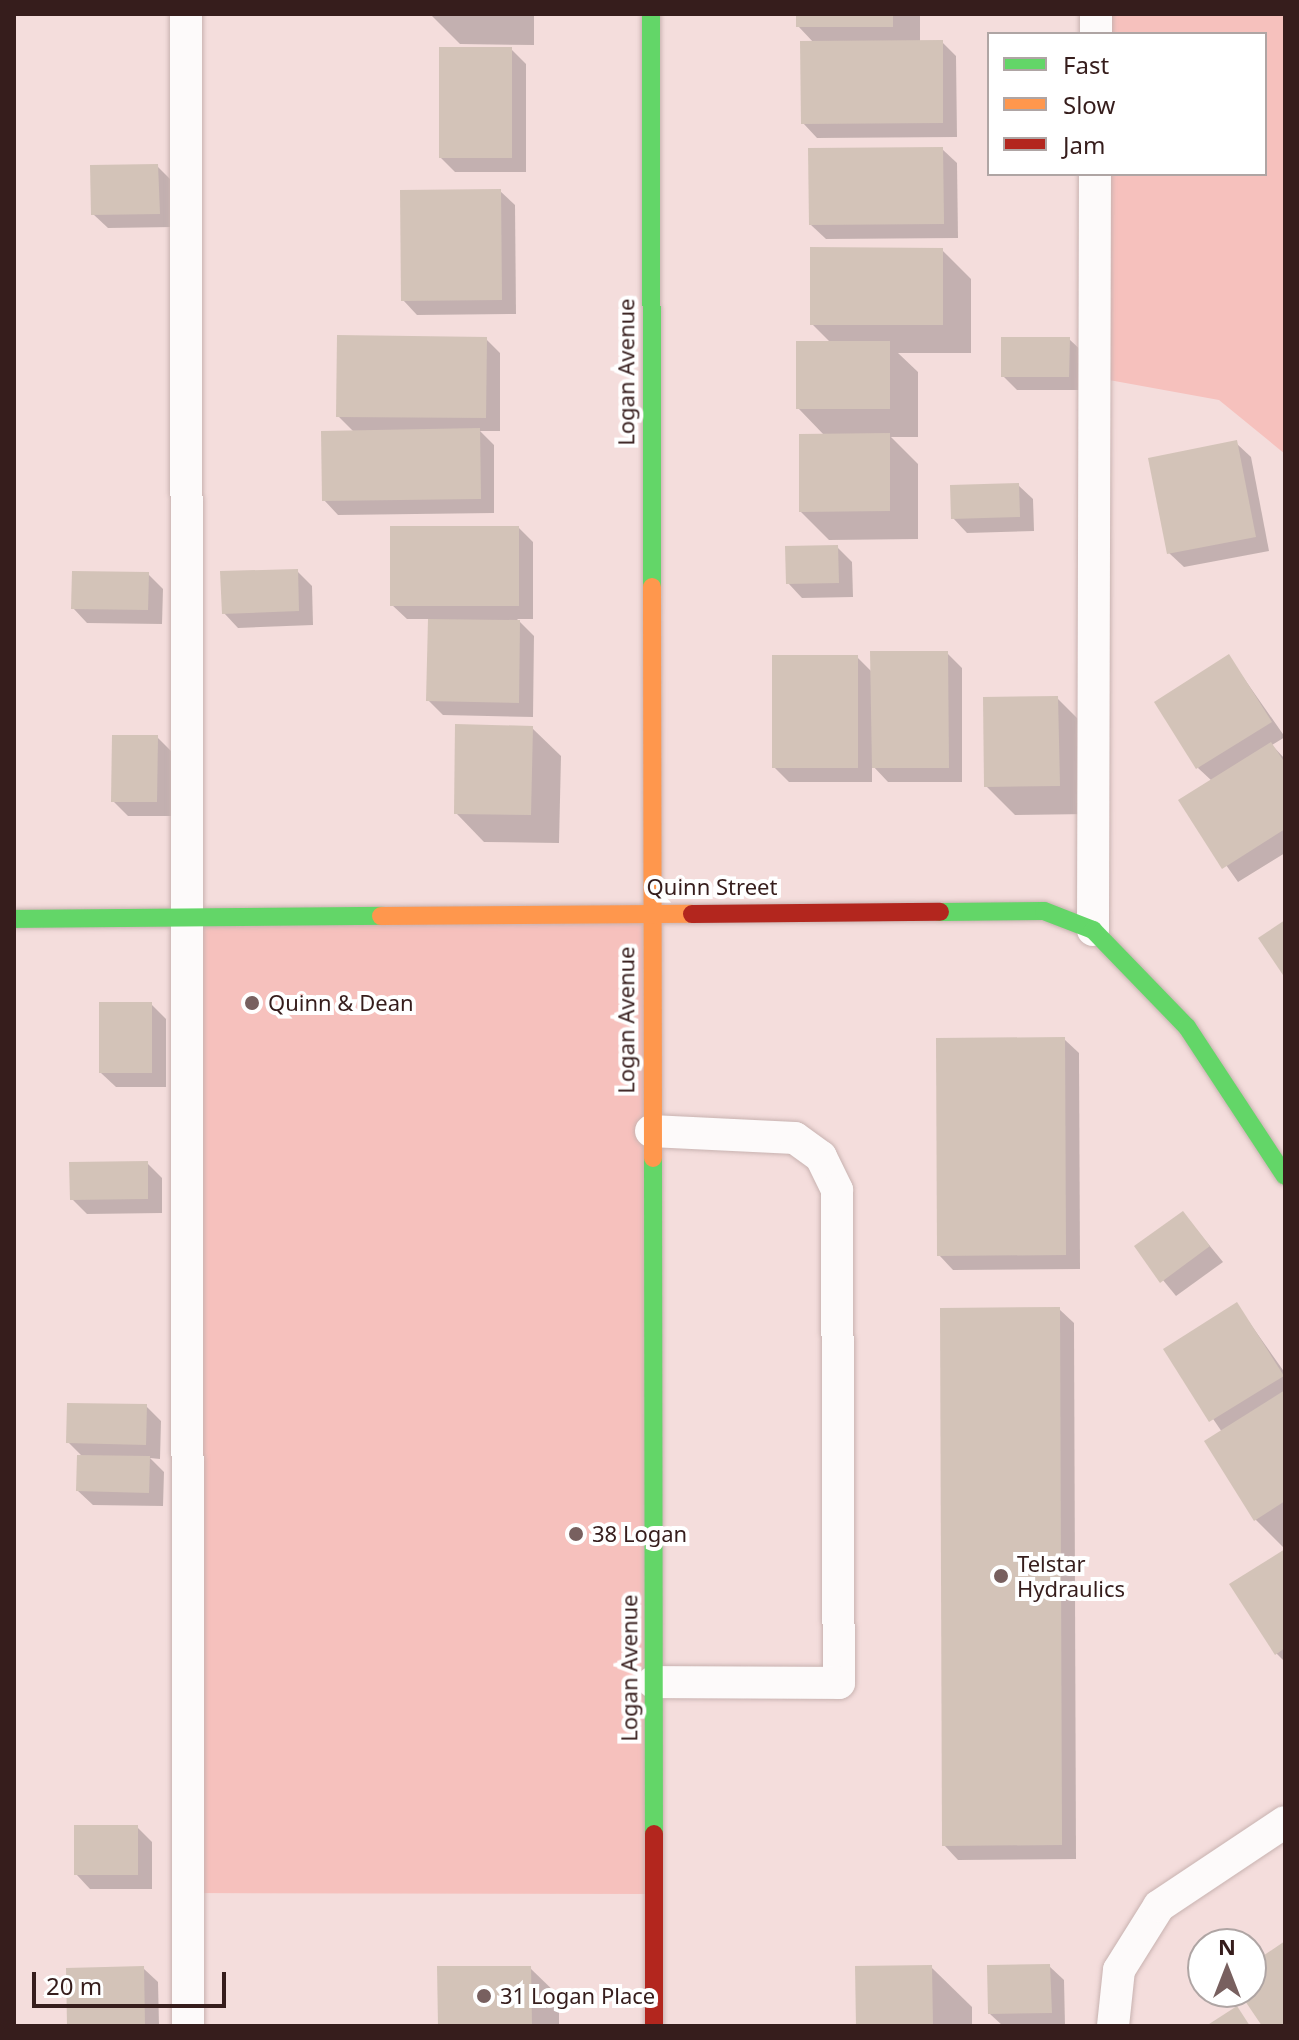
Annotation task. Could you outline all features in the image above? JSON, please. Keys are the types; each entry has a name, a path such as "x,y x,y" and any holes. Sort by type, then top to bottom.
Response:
{"street":[{"name":"Logan Avenue","path":"651,14 649,910 654,2026"},
{"name":"Quinn Street","path":"14,919 649,910 1044,911 1093,930 1187,1027 1285,1176"}],"lane":[{"path":"186,14 192,917 188,2026"},
{"path":"1093,930 1095,176"},
{"path":"651,1131 795,1138 821,1157 837,1190 839,1667 839,1683 653,1682"},
{"path":"1113,2026 1119,1970 1159,1906 1285,1822"}],"shaded area":[{"path":"1100,14 1285,14 1285,454 1219,400 1098,378 1099,176 1267,176 1267,32 1100,32"},
{"path":"643,906 649,1894 192,1893 196,912"}],"building":[{"path":"796,14 893,14 893,27 796,27"},
{"path":"943,40 943,123 801,124 800,41"},
{"path":"439,47 512,47 512,158 439,158"},
{"path":"943,147 944,224 809,225 808,148"},
{"path":"158,164 160,214 91,215 90,165"},
{"path":"501,189 502,300 401,301 400,190"},
{"path":"810,247 943,248 943,325 810,325"},
{"path":"337,335 487,337 486,418 336,417"},
{"path":"1001,337 1070,337 1069,377 1001,377"},
{"path":"796,341 890,341 890,409 796,409"},
{"path":"480,428 481,499 322,501 321,431"},
{"path":"890,433 890,511 799,512 799,434"},
{"path":"1237,440 1256,537 1167,554 1148,458"},
{"path":"1019,483 1020,517 951,519 950,485"},
{"path":"390,526 519,526 519,606 390,606"},
{"path":"838,545 839,583 786,584 785,546"},
{"path":"298,569 299,611 222,614 220,571"},
{"path":"72,571 149,572 148,610 71,609"},
{"path":"428,619 520,620 519,703 426,701"},
{"path":"870,651 948,651 949,768 872,768"},
{"path":"1229,654 1272,722 1196,769 1154,702"},
{"path":"772,655 858,655 858,768 772,768"},
{"path":"1058,696 1060,786 984,787 983,697"},
{"path":"455,724 533,726 531,815 454,814"},
{"path":"112,735 158,735 157,802 111,802"},
{"path":"1271,742 1285,763 1285,829 1222,869 1178,800"},
{"path":"1285,920 1285,978 1258,938"},
{"path":"99,1002 152,1002 152,1073 99,1073"},
{"path":"1065,1037 1066,1255 937,1256 936,1038"},
{"path":"148,1161 148,1199 70,1200 69,1162"},
{"path":"1183,1211 1210,1246 1160,1283 1134,1246"},
{"path":"1237,1302 1284,1376 1209,1422 1163,1349"},
{"name":"Telstar Hydraulics","path":"1060,1307 1062,1845 942,1846 940,1308"},
{"path":"1285,1390 1285,1501 1254,1521 1204,1441"},
{"path":"67,1403 147,1404 146,1445 66,1443"},
{"path":"77,1455 150,1456 149,1493 76,1491"},
{"path":"1285,1549 1285,1648 1275,1655 1229,1584"},
{"path":"74,1825 138,1825 138,1875 74,1875"},
{"path":"1285,1941 1285,2026 1262,2026 1250,2008 1267,2008 1267,1953"},
{"path":"1050,1964 1052,2013 988,2014 987,1965"},
{"path":"932,1965 933,2026 856,2026 855,1966"},
{"path":"144,1966 145,2026 67,2026 66,1968"},
{"name":"31 Logan Place","path":"437,1966 531,1966 532,2026 438,2026"},
{"path":"1238,2008 1250,2026 1206,2026"}],"traffic: fast":[{"path":"651,14 652,587"},
{"path":"940,912 1044,911 1093,930 1187,1027 1285,1176"},
{"path":"14,919 381,916"},
{"path":"653,1158 654,1834"}],"traffic: slow":[{"path":"652,587 653,1158"},
{"path":"381,916 692,914"}],"traffic: jam":[{"path":"692,914 940,912"},
{"path":"654,1834 654,2026"}],"place":[{"name":"Quinn & Dean","path":"252,1003"},
{"name":"38 Logan","path":"576,1534"},
{"name":"Telstar Hydraulics","path":"1001,1576"},
{"name":"31 Logan Place","path":"484,1996"}]}
